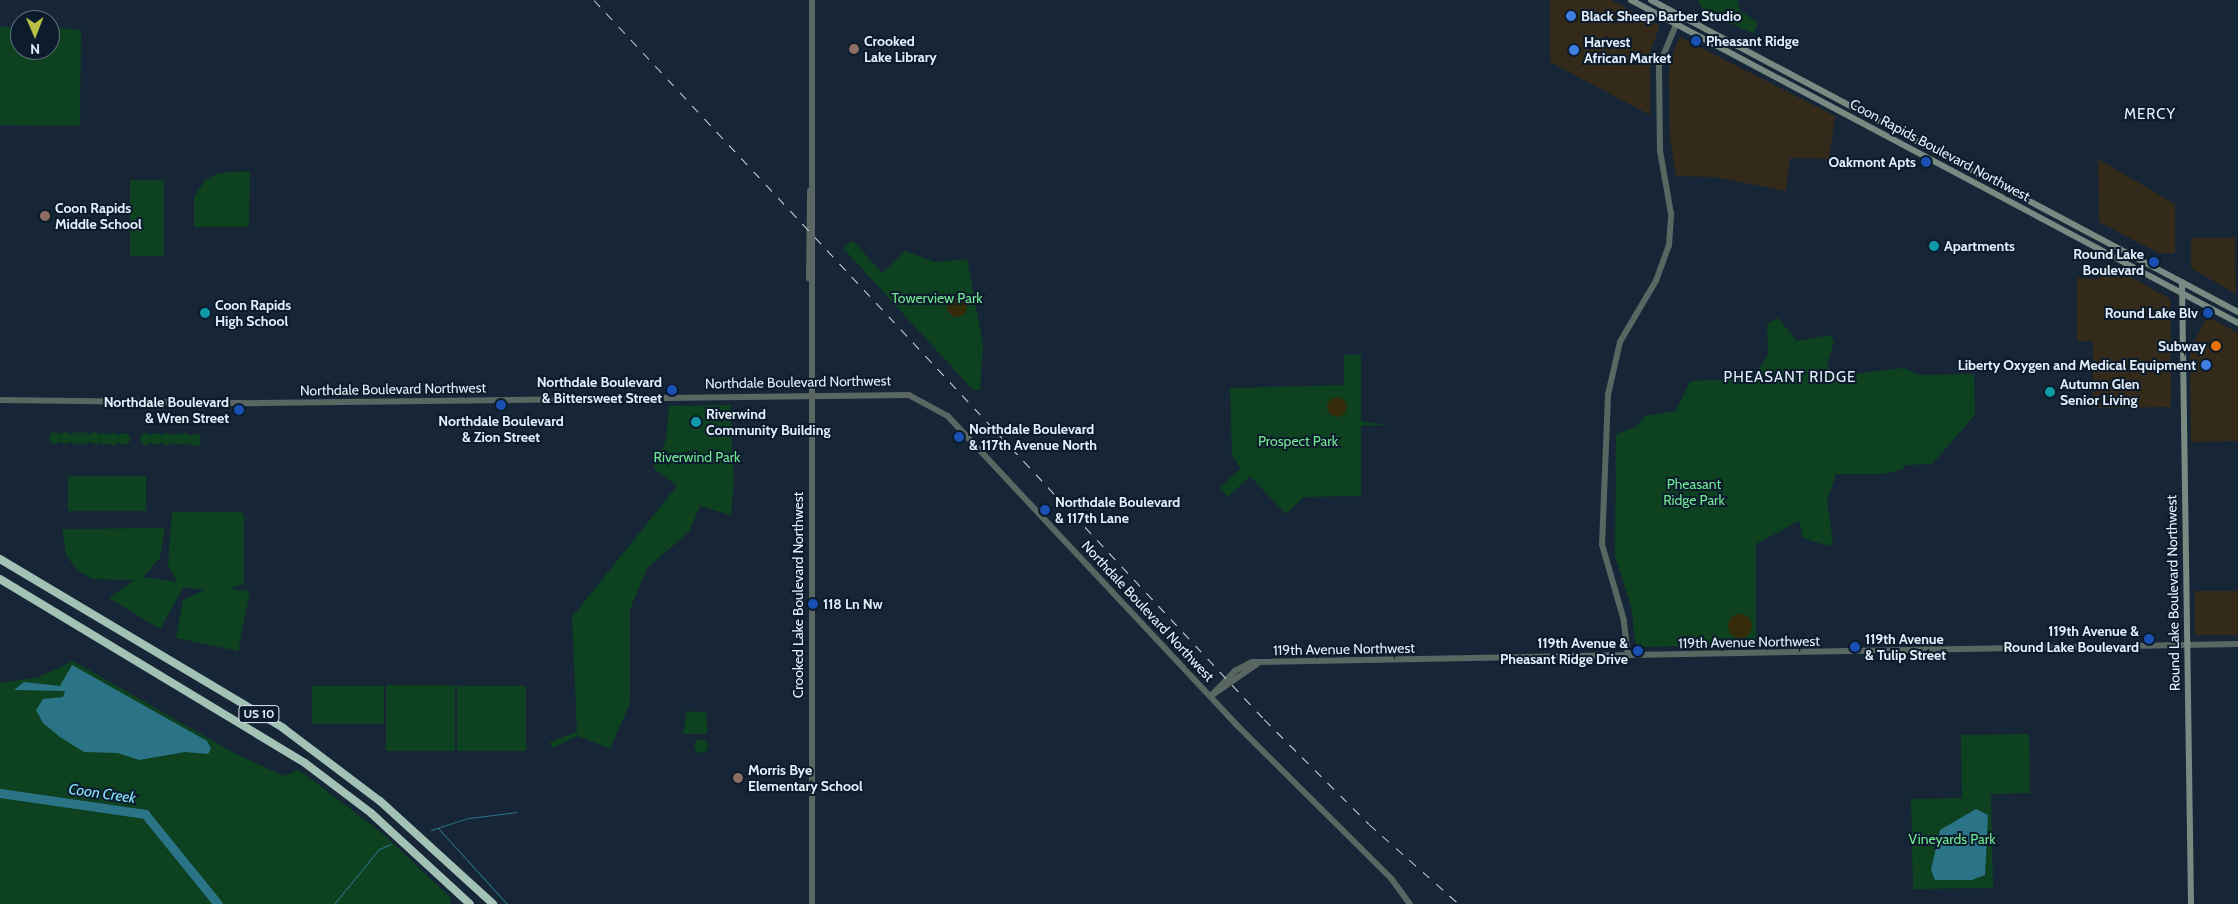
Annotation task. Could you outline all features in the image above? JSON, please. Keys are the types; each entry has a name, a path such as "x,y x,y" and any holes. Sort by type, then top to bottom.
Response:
{"highway":[{"name":"US 10","path":"0,559 282,728 380,801 493,904"},
{"name":"US 10","path":"0,579 305,762 377,818 470,904"}],"main road":[{"name":"Coon Rapids Boulevard Northwest","path":"1631,0 2238,323"},
{"name":"Coon Rapids Boulevard Northwest","path":"1652,0 2238,312"},
{"name":"Round Lake Boulevard Northwest","path":"2182,282 2191,904"}],"street":[{"name":"Crooked Lake Boulevard Northwest","path":"812,0 810,286 812,904"},
{"path":"1628,656 1624,621 1602,536 1608,395 1623,335 1666,257 1671,214 1660,151 1660,66 1680,15"},
{"name":"Northdale Boulevard Northwest","path":"0,400 260,404 810,394 909,395 948,416 1210,696 1392,879 1410,904"},
{"name":"119th Avenue Northwest","path":"1210,696 1240,672 1260,662 2238,644"}],"shaded area":[{"path":"1550,0 1611,0 1660,26 1650,51 1650,115 1550,62"},
{"path":"1680,37 1835,116 1829,159 1790,158 1786,191 1715,177 1676,176 1670,139 1669,62"},
{"path":"2098,159 2175,204 2175,253 2159,253 2099,222"},
{"path":"2191,238 2235,238 2236,294 2191,268"},
{"path":"2106,263 2170,299 2171,407 2093,408 2093,341 2077,341 2077,278 2098,279"},
{"path":"2207,316 2238,333 2238,441 2191,442 2190,352"},
{"path":"2195,591 2238,591 2238,635 2195,635"}],"green space":[{"path":"1698,0 1737,0 1740,11 1758,22 1754,34 1703,11"},
{"path":"0,27 10,27 10,60 60,60 60,28 81,30 80,126 0,125"},
{"path":"250,171 249,227 194,227 194,197 205,180 219,173"},
{"path":"130,180 164,180 164,256 130,256"},
{"name":"Towerview Park","path":"853,241 882,273 905,251 935,262 967,259 983,344 980,390 973,390 843,248"},
{"name":"Pheasant Ridge Park","path":"1778,318 1797,341 1829,335 1834,341 1827,364 1834,376 1904,368 1920,375 1974,374 1975,415 1932,464 1905,465 1903,469 1883,474 1836,474 1827,501 1833,542 1828,546 1803,538 1799,521 1756,544 1756,645 1636,647 1631,606 1615,556 1616,434 1636,427 1645,416 1676,411 1690,381 1739,379 1756,373 1768,355 1767,324"},
{"name":"Prospect Park","path":"1344,355 1361,355 1361,421 1387,425 1361,426 1361,496 1304,497 1286,514 1250,476 1228,497 1220,488 1241,468 1232,456 1230,388 1344,385"},
{"name":"Riverwind Park","path":"730,405 734,482 731,515 700,506 689,532 647,568 630,609 630,703 610,749 578,736 552,748 550,742 577,732 572,617 677,486 653,468 666,440 669,406"},
{"path":"53,432 57,432 61,438 57,444 53,444 49,440 49,436"},
{"path":"63,432 67,432 71,438 67,444 63,444 59,440 59,436"},
{"path":"73,432 77,432 81,438 77,444 73,444 69,440 69,436"},
{"path":"83,432 87,432 91,438 87,444 83,444 79,440 79,436"},
{"path":"93,432 97,432 101,438 97,444 93,444 89,440 89,436"},
{"path":"103,433 107,433 111,439 107,445 103,445 99,441 99,437"},
{"path":"112,433 116,433 120,439 116,445 112,445 108,441 108,437"},
{"path":"122,433 126,433 130,439 126,445 122,445 118,441 118,437"},
{"path":"144,433 148,433 152,439 148,445 144,445 140,441 140,437"},
{"path":"154,433 158,433 162,439 158,445 154,445 150,441 150,437"},
{"path":"164,433 168,433 172,439 168,445 164,445 160,441 160,437"},
{"path":"174,433 178,433 182,439 178,445 174,445 170,441 170,437"},
{"path":"183,433 187,433 191,439 187,445 183,445 179,441 179,437"},
{"path":"193,434 197,434 201,440 197,446 193,446 189,442 189,438"},
{"path":"68,476 146,476 146,511 68,511"},
{"path":"172,512 241,512 244,516 244,584 228,589 250,591 238,651 176,638 183,600 204,590 184,587 160,629 109,598 134,580 92,579 77,570 66,555 62,529 165,528 160,558 143,577 177,582 168,565"},
{"path":"73,661 236,754 284,776 299,770 382,833 450,897 451,904 0,904 0,683 39,677"},
{"path":"386,685 455,685 455,751 386,751"},
{"path":"312,686 384,686 384,724 312,724"},
{"path":"457,686 526,686 526,751 457,751"},
{"path":"687,711 707,713 707,734 683,734"},
{"name":"Vineyards Park","path":"2029,734 2030,793 1991,794 1993,888 1913,889 1911,799 1962,798 1961,735"},
{"path":"698,739 704,739 708,746 704,753 698,753 694,749 694,743"}],"sand":[{"path":"957,297 964,300 967,307 964,314 957,317 950,314 947,307 950,300"},
{"path":"1333,397 1341,397 1347,403 1347,411 1341,417 1333,417 1327,411 1327,403"},
{"path":"1740,614 1745,615 1751,621 1751,631 1745,637 1740,638 1735,637 1729,631 1728,626 1729,621 1735,615"}],"water":[{"path":"72,665 207,741 211,749 208,754 185,752 139,760 118,753 84,752 60,737 43,723 36,710 43,699 63,697 65,691 14,690 24,682 60,686"},
{"path":"1976,809 1988,815 1985,875 1972,880 1935,880 1931,870 1940,830"}],"waterway":[{"name":"Coon Creek","path":"0,793 145,814 218,904"},
{"path":"431,830 469,818 517,812"},
{"path":"438,828 507,904"},
{"path":"334,904 379,849 391,844"}],"railway":[{"path":"594,0 1264,719 1369,824 1459,904"}],"place":[{"name":"Black Sheep Barber Studio","path":"1571,16"},
{"name":"Pheasant Ridge","path":"1696,41"},
{"name":"Crooked Lake Library","path":"854,49"},
{"name":"Harvest African Market","path":"1574,50"},
{"name":"Oakmont Apts","path":"1926,162"},
{"name":"Coon Rapids Middle School","path":"45,216"},
{"name":"Apartments","path":"1934,246"},
{"name":"Round Lake Boulevard","path":"2154,262"},
{"name":"Coon Rapids High School","path":"205,313"},
{"name":"Round Lake Blv","path":"2208,313"},
{"name":"Subway","path":"2216,346"},
{"name":"Liberty Oxygen and Medical Equipment","path":"2206,365"},
{"name":"Northdale Boulevard & Bittersweet Street","path":"672,390"},
{"name":"Autumn Glen Senior Living","path":"2050,392"},
{"name":"Northdale Boulevard & Zion Street","path":"501,405"},
{"name":"Northdale Boulevard & Wren Street","path":"239,410"},
{"name":"Riverwind Community Building","path":"696,422"},
{"name":"Northdale Boulevard & 117th Avenue North","path":"959,437"},
{"name":"Northdale Boulevard & 117th Lane","path":"1045,510"},
{"name":"118 Ln Nw","path":"813,604"},
{"name":"119th Avenue & Round Lake Boulevard","path":"2149,639"},
{"name":"119th Avenue & Tulip Street","path":"1855,647"},
{"name":"119th Avenue & Pheasant Ridge Drive","path":"1638,651"},
{"name":"Morris Bye Elementary School","path":"738,778"}],"district":[{"name":"MERCY","path":"2150,115"},
{"name":"PHEASANT RIDGE","path":"1790,378"}]}
